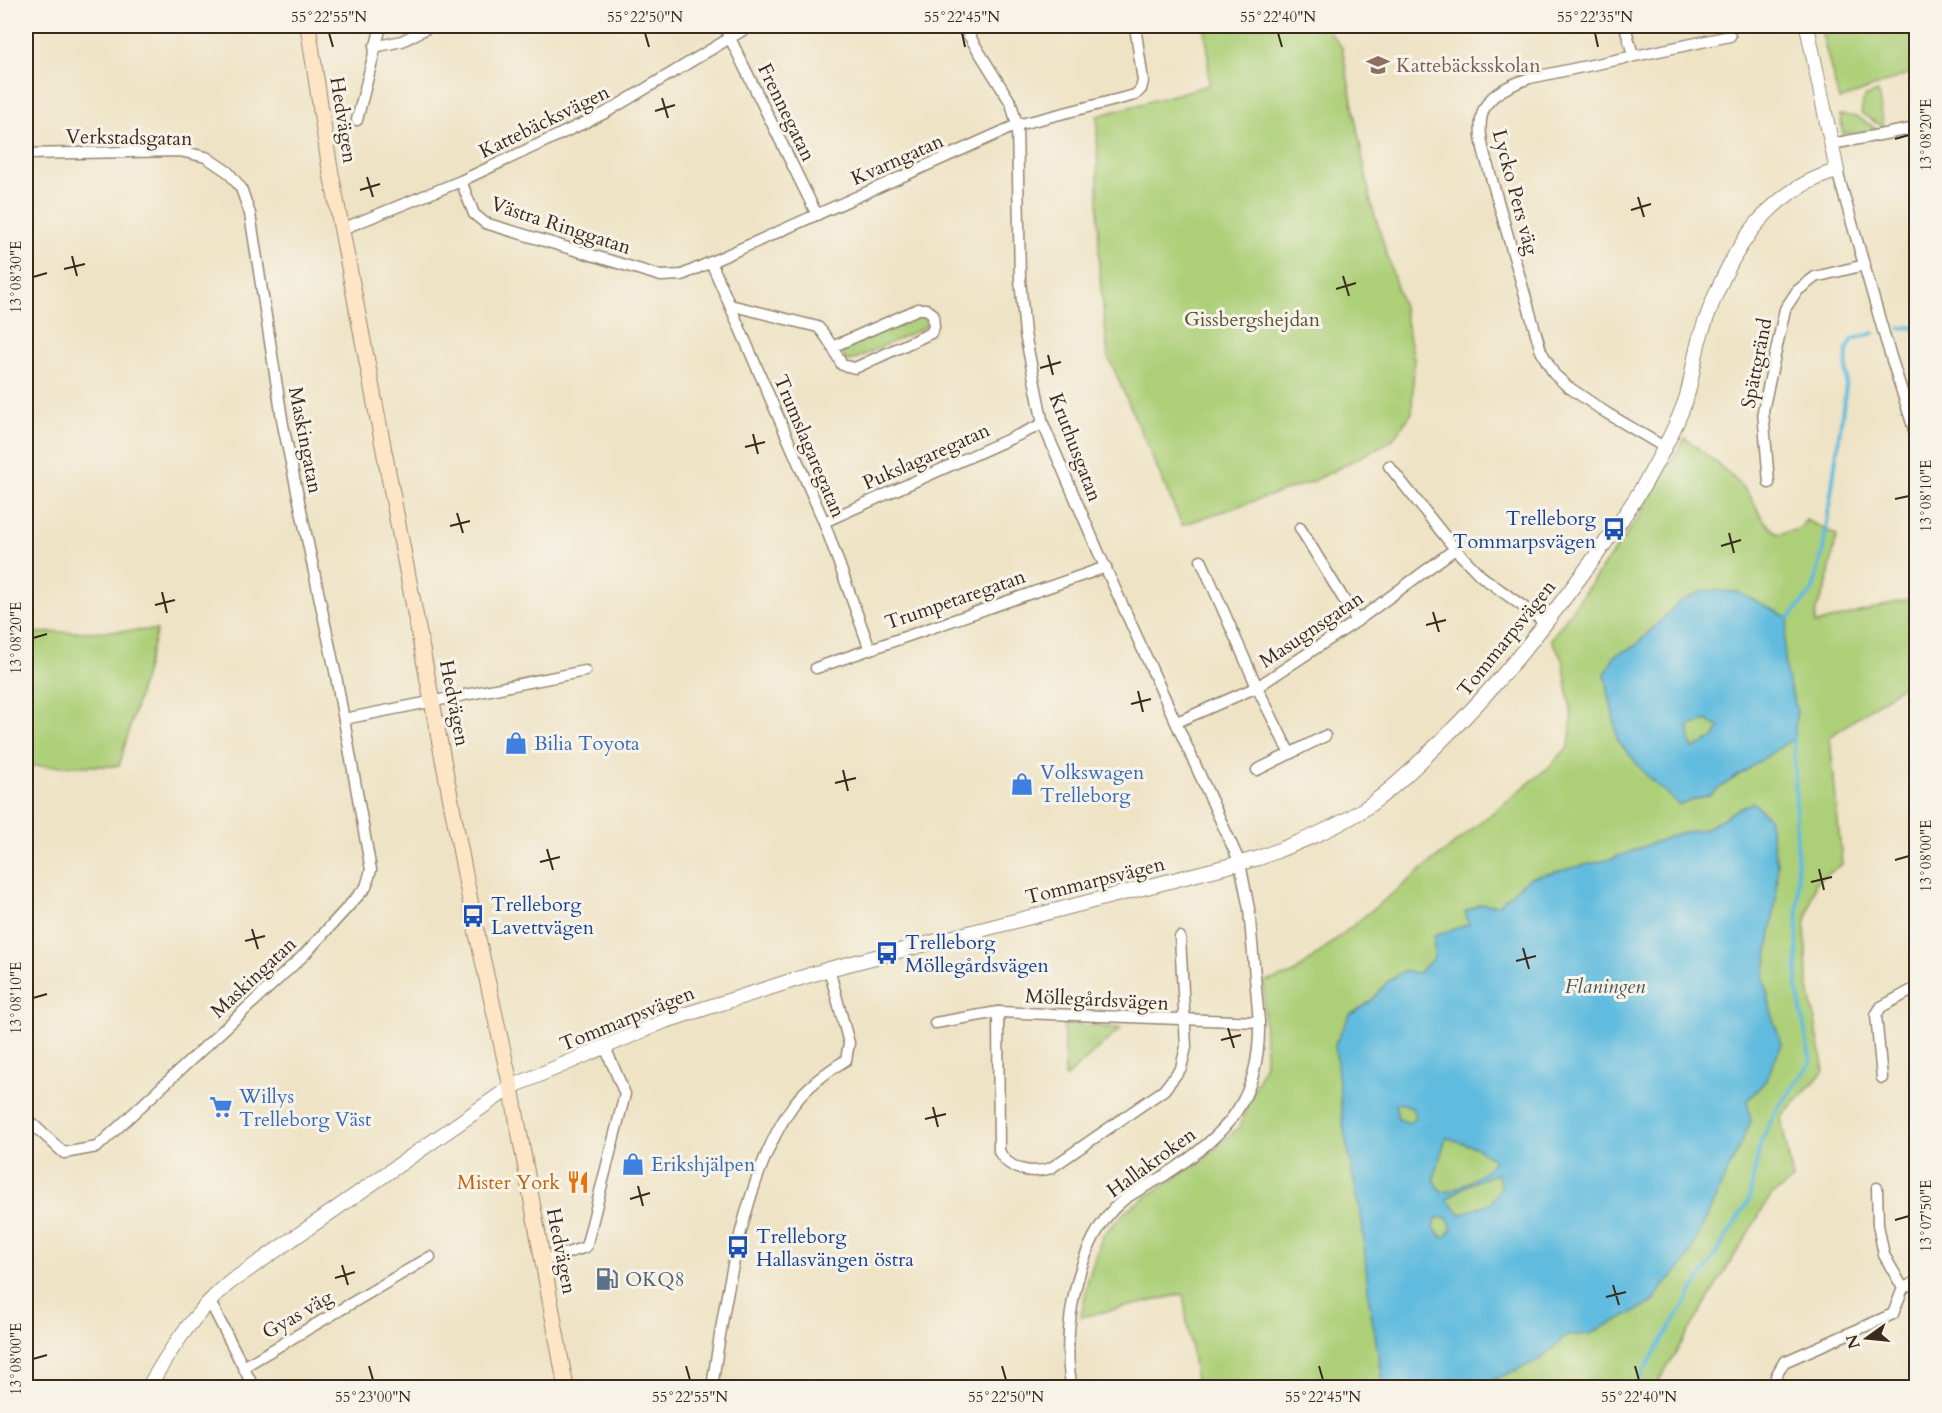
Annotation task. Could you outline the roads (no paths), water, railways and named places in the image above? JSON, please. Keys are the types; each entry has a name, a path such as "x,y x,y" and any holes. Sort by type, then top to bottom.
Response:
{"main road":[{"name":"Hedvägen","path":"308,26 342,229 473,916 512,1087 566,1388"}],"street":[{"path":"357,120 381,26"},
{"path":"374,47 402,41 431,26"},
{"name":"Frennegatan","path":"724,26 817,215"},
{"name":"Kattebäcksvägen","path":"342,229 461,181 605,114 750,26"},
{"name":"Kruthusgatan","path":"963,26 1011,103 1017,125 1020,279 1025,334 1043,424 1240,863"},
{"name":"Kvarngatan","path":"672,276 711,262 1017,125 1134,95 1141,88 1143,81 1135,26"},
{"path":"1625,26 1633,55"},
{"path":"1807,26 1837,171 1886,341 1917,436"},
{"name":"Lycko Pers väg","path":"1664,447 1605,412 1554,374 1541,351 1485,156 1479,123 1485,102 1504,87 1530,78 1730,36"},
{"path":"1832,144 1917,128"},
{"name":"Verkstadsgatan","path":"26,154 180,151 206,156 228,172"},
{"name":"Tommarpsvägen","path":"148,1388 182,1332 209,1300 308,1227 512,1087 664,1021 829,969 1240,863 1299,842 1362,810 1409,773 1468,716 1547,624 1645,483 1664,447 1686,398 1701,332 1722,280 1751,228 1781,197 1815,177 1837,171"},
{"name":"Maskingatan","path":"26,1118 64,1153 83,1152 97,1147 305,954 366,887 371,870 344,719 283,425 250,214 241,188 228,172"},
{"name":"Västra Ringgatan","path":"461,181 474,214 485,223 661,276 672,276"},
{"name":"Trumslagaregatan","path":"711,262 824,522 869,647"},
{"name":"Spättgränd","path":"1769,483 1762,411 1785,309 1797,291 1815,277 1865,265"},
{"path":"730,305 818,327 842,365 855,368 931,333 934,327 933,314 926,309 918,309 832,347"},
{"name":"Pukslagaregatan","path":"824,522 1043,424"},
{"path":"1389,466 1455,549 1481,576 1547,624"},
{"path":"1300,528 1357,621"},
{"name":"Masugnsgatan","path":"1177,722 1257,687 1357,621 1455,549"},
{"path":"1201,560 1257,687 1290,754"},
{"name":"Trumpetaregatan","path":"816,668 869,647 1106,567"},
{"path":"344,719 585,671"},
{"path":"1257,770 1325,736"},
{"name":"Hallakroken","path":"1072,1388 1071,1317 1085,1252 1100,1225 1122,1202 1190,1159 1221,1133 1241,1107 1251,1086 1259,1039 1259,1022 1249,909 1240,863"},
{"path":"998,1012 999,1151 1004,1162 1017,1168 1039,1172 1051,1168 1164,1090 1181,1068 1186,1047 1186,1021 1180,937"},
{"path":"712,1388 739,1242 764,1159 795,1104 820,1076 846,1060 849,1043 829,969"},
{"path":"1882,1078 1876,1014 1881,1007 1917,988"},
{"name":"Möllegårdsvägen","path":"935,1023 998,1012 1259,1022"},
{"path":"542,1261 586,1247 625,1094 605,1047"},
{"path":"1877,1188 1878,1225 1884,1255 1903,1288"},
{"name":"Gyas väg","path":"245,1365 430,1257"},
{"path":"1776,1388 1776,1376 1784,1362 1893,1314 1903,1288 1917,1282"},
{"path":"209,1300 245,1365 254,1388"}],"water":[{"path":"1705,590 1738,592 1789,618 1784,644 1786,674 1797,710 1794,738 1709,795 1679,805 1648,777 1618,741 1605,674 1615,655 1635,646 1679,602","holes":["1707,720 1720,728 1714,738 1692,749 1688,727"]},
{"name":"Flaningen","path":"1753,802 1768,817 1777,864 1776,899 1764,978 1774,1023 1782,1044 1766,1080 1747,1101 1751,1121 1687,1260 1661,1289 1654,1302 1590,1334 1566,1336 1541,1359 1478,1387 1384,1387 1369,1301 1362,1222 1343,1125 1335,1044 1350,1015 1370,1002 1387,982 1403,971 1418,973 1434,958 1434,936 1469,924 1465,912 1481,904 1498,905 1529,878 1611,859 1679,833 1706,829","holes":["1395,1103 1404,1104 1413,1109 1415,1118 1409,1123 1398,1119","1446,1137 1477,1148 1494,1160 1478,1176 1455,1189 1441,1192 1434,1179","1497,1174 1501,1185 1492,1202 1461,1214 1447,1200 1478,1181","1436,1218 1447,1218 1452,1229 1443,1238 1434,1228"]}],"waterway":[{"path":"1900,328 1911,327 1916,330"},
{"path":"1789,618 1813,590 1823,551 1846,386 1847,350 1853,339 1874,333"},
{"path":"1633,1388 1749,1200 1760,1144 1776,1111 1811,1063 1797,989 1798,883 1794,738"}],"place":[{"name":"Kattebäcksskolan","path":"1378,65"},
{"name":"Trelleborg Tommarpsvägen","path":"1614,529"},
{"name":"Bilia Toyota","path":"516,743"},
{"name":"Volkswagen Trelleborg","path":"1022,784"},
{"name":"Trelleborg Lavettvägen","path":"473,916"},
{"name":"Trelleborg Möllegårdsvägen","path":"887,953"},
{"name":"Willys Trelleborg Väst","path":"221,1107"},
{"name":"Erikshjälpen","path":"633,1164"},
{"name":"Mister York","path":"578,1182"},
{"name":"Trelleborg Hallasvängen östra","path":"738,1247"},
{"name":"OKQ8","path":"607,1279"}],"park label":[{"name":"Gissbergshejdan","path":"1252,319"}]}
